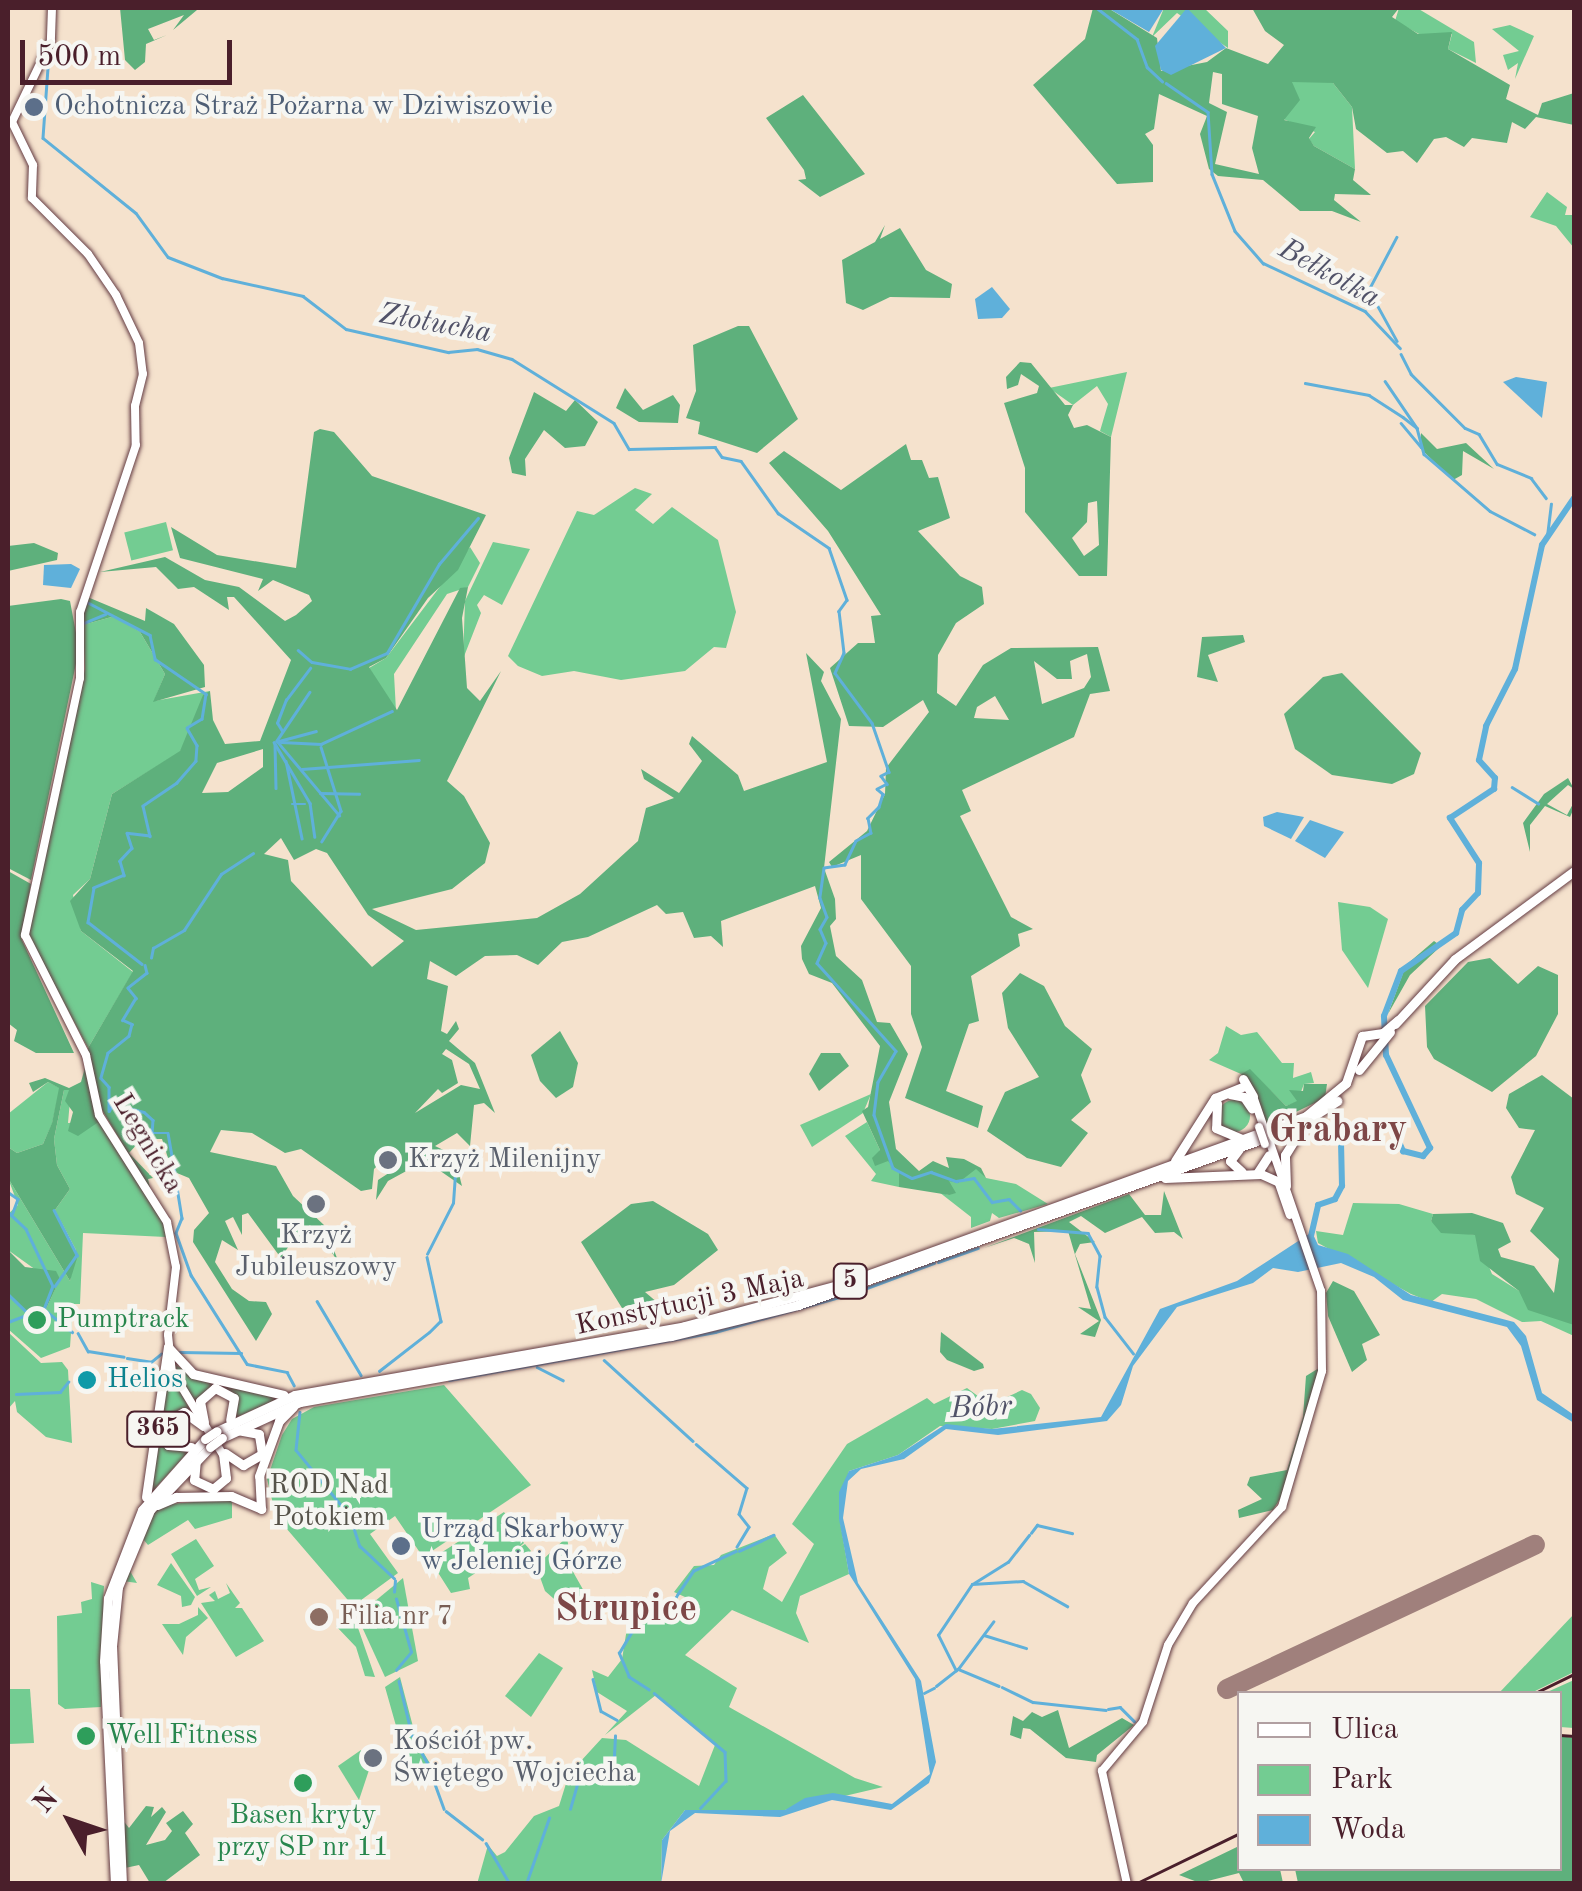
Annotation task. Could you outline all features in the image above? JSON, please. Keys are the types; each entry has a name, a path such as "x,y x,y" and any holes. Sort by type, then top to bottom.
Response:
{"main road":[{"name":"Legnicka","path":"52,8 48,45 12,114 34,170 32,198 107,280 132,328 143,366 136,445 80,612 80,678 26,920 26,944 86,1055 95,1108 168,1226 176,1268 168,1347 188,1402 204,1425"},
{"path":"1372,1041 1398,1020 1455,958 1574,871"},
{"name":"Konstytucji 3 Maja","path":"207,1443 270,1404 788,1300 1171,1165 1308,1122 1339,1100 1372,1041"},
{"name":"Konstytucji 3 Maja","path":"313,1395 766,1314 1152,1179 1246,1142 1326,1103 1355,1070 1372,1041"},
{"path":"1238,1085 1215,1105 1214,1125 1229,1138 1246,1142 1230,1160 1237,1172 1261,1171 1270,1154"},
{"path":"1124,1881 1101,1770 1132,1739 1186,1614 1272,1519 1288,1492 1322,1370 1322,1304 1312,1270 1252,1096 1238,1085"},
{"path":"1238,1085 1261,1126"},
{"path":"1171,1165 1215,1098 1238,1085"},
{"path":"1282,1184 1286,1152 1308,1122"},
{"path":"1261,1174 1270,1154"},
{"path":"1152,1179 1261,1174 1282,1184"},
{"name":"365","path":"168,1347 198,1376 270,1395 313,1395"},
{"name":"365","path":"144,1514 168,1347"},
{"path":"204,1425 203,1395 227,1391 236,1412 220,1434"},
{"path":"144,1514 176,1497 234,1496 260,1508 258,1482 279,1421 313,1395"},
{"path":"204,1425 180,1412 166,1420 162,1434 177,1450 207,1443"},
{"name":"365","path":"204,1425 224,1454"},
{"path":"207,1443 192,1466 200,1487 223,1484 224,1454 250,1465 264,1444 249,1428 220,1434"},
{"name":"5","path":"119,1884 105,1615 116,1563 144,1514 207,1443"}],"green space":[{"path":"120,8 197,10 173,30 184,15 148,29 154,40 167,35 146,44 145,62 135,70 125,60"},
{"path":"1093,8 1108,8 1157,38 1161,71 1207,62 1226,48 1268,64 1284,45 1265,31 1252,8 1399,8 1392,17 1418,34 1452,32 1448,49 1510,85 1506,99 1538,115 1542,103 1574,93 1574,125 1536,117 1525,129 1512,122 1507,143 1472,138 1464,147 1446,137 1434,139 1417,163 1403,151 1387,153 1356,129 1352,107 1333,83 1292,82 1300,100 1284,120 1316,127 1309,138 1314,146 1355,169 1353,180 1371,195 1335,194 1334,200 1361,222 1332,211 1300,211 1263,180 1218,176 1209,169 1200,134 1207,116 1159,94 1154,129 1145,134 1153,145 1153,182 1117,184 1033,85 1085,39","holes":["1213,72 1222,74 1222,104 1258,116 1252,148 1259,174 1215,164 1227,112 1209,103"]},
{"path":"1164,8 1204,8 1228,31 1228,48 1177,13 1152,37"},
{"path":"1399,8 1417,8 1474,42 1476,63 1448,49 1452,34 1419,34 1395,21"},
{"path":"1510,25 1534,36 1515,79 1518,63 1508,70 1503,55 1519,51 1492,29"},
{"path":"1291,82 1333,83 1352,107 1355,169 1314,146 1309,139 1315,132 1283,119 1299,100"},
{"path":"803,95 865,174 820,197 798,180 806,179 804,170 766,118"},
{"path":"1547,192 1567,207 1565,215 1574,215 1574,248 1556,226 1530,217"},
{"path":"885,225 880,239 900,228 926,270 952,284 950,298 890,297 863,310 846,303 842,260 875,242"},
{"path":"738,326 749,326 798,419 757,453 698,434 700,422 686,418 696,391 693,345"},
{"path":"1020,362 1031,363 1065,405 1073,405 1068,415 1074,428 1087,425 1111,437 1107,576 1079,576 1025,512 1025,468 1004,403 1037,393 1039,386 1021,374 1018,385 1007,389 1006,377","holes":["1097,501 1099,545 1084,556 1072,538 1087,522 1088,503"]},
{"path":"1127,372 1111,437 1100,431 1108,404 1097,386 1073,405 1049,388"},
{"path":"625,388 643,410 673,395 680,405 678,423 639,422 616,408"},
{"path":"534,392 566,411 575,400 598,422 585,446 565,448 544,430 525,459 526,476 512,473 509,458"},
{"path":"314,432 334,432 372,476 486,515 458,570 428,598 386,658 369,667 397,710 460,588 468,587 462,618 467,688 480,701 501,671 447,781 464,796 490,843 485,863 452,889 372,909 416,930 537,918 580,894 638,841 646,808 674,798 644,779 641,769 679,793 702,761 689,744 692,736 738,775 744,791 827,762 806,653 824,672 821,681 841,719 824,868 835,899 836,919 830,926 836,956 862,980 877,1022 890,1023 908,1054 889,1102 896,1149 919,1171 933,1161 949,1168 946,1157 964,1159 981,1168 986,1178 976,1169 958,1183 949,1181 956,1193 949,1195 899,1187 899,1172 888,1161 875,1166 872,1158 880,1150 862,1111 868,1107 880,1046 832,983 809,974 802,959 801,946 821,908 815,886 721,921 723,947 711,936 694,938 683,912 666,914 657,905 588,937 562,942 538,965 517,955 485,956 456,976 430,961 427,979 448,986 441,1031 447,1034 456,1021 459,1029 449,1041 475,1063 495,1113 484,1103 474,1105 470,1146 457,1133 435,1146 454,1155 462,1186 410,1150 407,1164 421,1163 388,1181 376,1200 378,1180 395,1169 391,1153 374,1169 372,1189 361,1191 301,1149 285,1153 252,1133 221,1130 210,1152 276,1166 293,1196 324,1225 339,1263 325,1243 294,1238 281,1258 248,1213 242,1215 242,1235 233,1217 225,1221 238,1250 222,1240 215,1262 232,1289 249,1301 266,1302 272,1314 256,1341 193,1242 194,1230 209,1213 189,1178 172,1171 162,1139 148,1139 143,1123 128,1114 126,1120 139,1126 139,1142 129,1153 153,1178 148,1179 151,1192 95,1098 88,1048 133,971 81,931 70,901 90,879 112,794 180,751 203,695 210,691 213,720 225,744 260,741 291,660 234,597 227,597 229,610 194,587 178,589 156,567 100,572 165,557 205,580 239,587 285,621 296,615 312,601 309,595 273,580 258,591 263,579 180,558 171,527 217,555 296,568","holes":["263,749 263,767 228,792 202,793 217,763","281,838 294,860 316,849 327,853 368,915 404,941 372,967 291,881 288,860 264,854","446,1049 469,1064 480,1089 461,1085 415,1113 438,1089 442,1093 458,1083 452,1060 442,1054"]},
{"path":"1421,433 1437,449 1466,443 1494,469 1463,451 1462,475 1453,480 1420,448"},
{"path":"906,444 911,460 922,460 929,478 938,477 950,518 918,531 960,576 982,587 984,604 956,623 938,655 937,693 956,706 983,665 1011,648 1098,647 1110,691 1090,694 1074,737 962,790 971,811 960,816 1011,917 1033,929 1018,934 1020,946 971,976 979,1021 969,1024 946,1091 983,1106 978,1128 905,1098 922,1047 911,1014 911,966 861,899 861,855 832,867 829,862 867,831 885,794 886,768 929,712 923,700 883,727 849,726 830,668 858,643 875,643 871,616 881,615 828,531 769,463 784,451 841,490","holes":["1087,654 1091,677 1084,688 1042,704 1034,661 1057,679 1072,679 1070,661","995,696 1009,720 974,718 977,707"]},
{"path":"635,488 652,494 635,510 653,524 672,507 718,540 736,612 726,648 714,647 685,671 621,680 574,671 542,676 518,666 508,656 577,511 594,515"},
{"path":"166,522 173,550 131,561 124,532"},
{"path":"493,542 530,549 502,605 484,595 477,605 481,613 463,659 465,601"},
{"path":"34,543 58,553 57,560 8,571 8,546"},
{"path":"470,547 480,563 468,587 447,594 394,674 396,711 369,668 386,658"},
{"path":"85,596 145,621 146,608 174,624 204,665 205,687 153,702 165,674 140,632 115,616 83,625"},
{"path":"70,601 79,649 31,880 8,868 8,606"},
{"path":"115,616 140,632 165,674 154,701 210,691 180,752 112,794 90,879 73,895 81,931 133,972 88,1048 28,935 85,669 83,625"},
{"path":"1243,635 1245,642 1208,655 1218,682 1197,677 1202,637"},
{"path":"1342,673 1421,753 1414,774 1392,784 1332,775 1295,749 1284,714 1323,677"},
{"path":"1568,778 1574,789 1568,785 1547,804 1567,815 1574,802 1570,817 1545,806 1530,825 1530,852 1523,823 1544,794"},
{"path":"8,871 31,884 21,938 74,1053 36,1053 14,1041 17,1030 8,1023"},
{"path":"1338,902 1370,907 1388,919 1368,988 1342,950"},
{"path":"1434,941 1441,946 1410,975 1388,1014 1406,965"},
{"path":"1490,958 1518,984 1538,966 1558,975 1558,1014 1536,1056 1492,1092 1434,1059 1427,1047 1425,1006 1468,962"},
{"path":"1020,973 1044,986 1065,1026 1092,1049 1081,1075 1091,1102 1071,1120 1088,1133 1061,1167 1027,1158 987,1131 1005,1092 1039,1077 1008,1028 1002,993"},
{"path":"1226,1026 1241,1035 1257,1032 1282,1063 1294,1063 1293,1078 1311,1072 1314,1083 1304,1084 1297,1102 1286,1106 1250,1070 1241,1074 1209,1060 1218,1053"},
{"path":"560,1031 578,1063 573,1087 556,1098 540,1081 531,1055"},
{"path":"821,1053 840,1053 849,1066 819,1091 809,1074"},
{"path":"86,1064 100,1121 78,1136 68,1131 73,1112 65,1101 69,1090 64,1090 54,1139 57,1165 70,1189 55,1210 78,1255 70,1281 8,1178 8,1147 17,1153 43,1144 52,1123 59,1088 48,1082 33,1092 29,1083 45,1078 69,1088 81,1082"},
{"path":"1250,1069 1286,1106 1297,1101 1289,1090 1303,1091 1304,1084 1327,1084 1325,1098 1267,1126 1241,1074"},
{"path":"1542,1075 1574,1099 1574,1325 1528,1310 1519,1291 1480,1261 1475,1235 1441,1233 1431,1221 1433,1214 1472,1213 1503,1223 1511,1242 1498,1249 1501,1257 1534,1266 1554,1293 1559,1259 1530,1231 1544,1208 1516,1194 1511,1177 1535,1130 1519,1128 1506,1108 1509,1094"},
{"path":"48,1082 60,1088 52,1124 43,1144 17,1153 8,1147 8,1114"},
{"path":"71,1089 68,1123 100,1121 162,1218 166,1237 83,1233 80,1304 73,1304 70,1347 41,1358 8,1329 8,1294 30,1315 46,1309 57,1285 8,1250 8,1214 18,1205 8,1178 70,1281 76,1250 55,1210 70,1189 57,1165 54,1139 64,1090"},
{"path":"871,1094 863,1113 812,1147 800,1125"},
{"path":"1234,1100 1245,1105 1250,1116 1245,1127 1234,1132 1223,1127 1218,1116 1223,1105"},
{"path":"867,1122 880,1150 876,1165 888,1160 899,1172 899,1187 871,1181 876,1174 845,1136"},
{"path":"977,1168 986,1178 1016,1184 1048,1204 999,1218 992,1213 990,1221 971,1228 971,1217 939,1192 949,1195 949,1181"},
{"path":"1164,1191 1183,1239 1174,1232 1155,1233 1142,1217 1105,1233 1081,1216 1069,1222 1095,1242 1080,1244 1075,1254 1101,1320 1095,1337 1080,1334 1099,1321 1078,1307 1091,1309 1068,1231 1034,1232 1035,1263 1029,1244 1014,1238 984,1248 1129,1194 1145,1215 1161,1215"},
{"path":"653,1201 708,1234 718,1250 674,1285 645,1292 658,1303 622,1308 581,1242 631,1204"},
{"path":"1353,1203 1399,1204 1433,1214 1431,1221 1447,1231 1476,1235 1492,1274 1574,1325 1574,1336 1541,1321 1522,1322 1476,1299 1442,1294 1431,1302 1318,1243 1316,1231 1343,1235"},
{"path":"8,1250 25,1267 56,1271 60,1279 46,1309 30,1315 8,1294"},
{"path":"1333,1281 1354,1291 1380,1335 1362,1344 1367,1360 1352,1372 1328,1316 1326,1293"},
{"path":"8,1332 41,1363 62,1362 68,1370 72,1443 46,1437 17,1412 15,1401 8,1409"},
{"path":"941,1332 984,1368 974,1371 947,1360 940,1352"},
{"path":"174,1364 197,1377 282,1397 235,1418 236,1400 220,1387 198,1409"},
{"path":"168,1368 191,1412 170,1414 162,1436 170,1449 189,1451 149,1495"},
{"path":"1319,1368 1285,1491 1273,1510 1239,1518 1238,1510 1262,1499 1247,1485 1250,1477 1287,1470 1303,1417 1306,1376"},
{"name":"ROD Nad Potokiem","path":"444,1385 531,1485 423,1557 395,1516 370,1534 398,1573 353,1606 280,1521 267,1479 282,1435 292,1419 314,1407"},
{"path":"967,1388 990,1405 1022,1390 1031,1394 1040,1408 1035,1421 992,1429 940,1426 898,1455 849,1471 839,1515 849,1574 800,1596 796,1613 809,1643 732,1610 685,1655 737,1688 729,1707 855,1778 883,1787 785,1810 685,1810 662,1840 661,1883 477,1884 488,1845 497,1856 505,1852 534,1816 559,1806 569,1774 602,1738 626,1740 699,1786 715,1745 656,1695 605,1735 627,1711 597,1692 592,1670 608,1677 622,1659 628,1622 642,1608 676,1619 685,1597 674,1592 694,1566 714,1565 721,1555 774,1534 787,1553 769,1567 763,1589 782,1602 814,1544 792,1524 847,1444 927,1398 934,1404"},
{"path":"240,1498 232,1500 232,1518 195,1529 188,1520 148,1545 143,1539 130,1571 137,1583 123,1581 131,1549 159,1505"},
{"path":"504,1512 524,1543 516,1550 525,1544 531,1551 503,1573 492,1562 468,1578 470,1589 451,1593 430,1560"},
{"path":"567,1537 572,1570 585,1593 570,1613 545,1591 536,1566"},
{"path":"196,1539 214,1566 195,1579 199,1590 211,1587 197,1596 171,1554"},
{"path":"171,1563 195,1597 191,1605 182,1607 181,1596 157,1585"},
{"path":"403,1578 418,1661 385,1677 357,1616"},
{"path":"91,1582 104,1586 103,1603 105,1597 101,1707 65,1709 58,1704 57,1616 82,1613 81,1602 92,1599"},
{"path":"226,1583 240,1603 235,1608 242,1608 264,1641 236,1657 201,1603 215,1601 209,1595 215,1591 218,1599 230,1593"},
{"path":"198,1607 208,1618 186,1637 183,1655 162,1624 179,1624 198,1615"},
{"path":"1574,1614 1574,1672 1535,1691 1501,1691"},
{"path":"346,1620 357,1625 375,1677 365,1676 356,1647 336,1626"},
{"path":"539,1653 563,1668 531,1717 505,1696"},
{"path":"400,1677 417,1742 431,1765 419,1776 402,1747 385,1687"},
{"path":"1574,1680 1574,1728 1562,1727 1562,1691 1549,1691"},
{"path":"8,1689 30,1689 34,1743 8,1744"},
{"path":"1058,1710 1069,1748 1122,1718 1134,1725 1097,1755 1096,1762 1066,1758 1030,1729 1023,1728 1021,1739 1010,1735 1013,1716 1023,1721 1032,1712 1042,1717"},
{"path":"1562,1736 1574,1738 1574,1883 1298,1883 1295,1871 1562,1871"},
{"path":"361,1750 370,1767 359,1800 338,1766"},
{"path":"146,1806 154,1807 151,1817 162,1807 166,1812 146,1845 165,1840 172,1831 166,1823 183,1811 193,1824 185,1833 200,1855 163,1883 150,1883 139,1865 125,1868 122,1819 129,1828"},
{"path":"1237,1847 1237,1871 1280,1871 1283,1883 1244,1883 1239,1873 1200,1883 1179,1875"}],"water":[{"path":"1108,8 1164,8 1149,32"},
{"path":"1187,8 1226,48 1171,75 1161,70 1155,46"},
{"path":"992,287 1010,309 1002,318 978,319 975,299"},
{"path":"1516,377 1547,382 1542,418 1503,382"},
{"path":"71,564 80,569 71,588 43,585 44,565"},
{"path":"1277,812 1304,817 1291,839 1264,826 1263,817"},
{"path":"1310,820 1344,832 1325,858 1295,841"},
{"path":"1312,1232 1318,1245 1348,1254 1411,1295 1514,1322 1526,1336 1542,1393 1574,1415 1574,1423 1537,1400 1521,1346 1507,1327 1403,1300 1374,1277 1341,1263 1298,1272 1273,1268 1253,1283 1177,1307 1133,1366 1121,1405 1107,1421 998,1435 946,1429 904,1459 861,1469 848,1481 843,1518 858,1583 921,1681 936,1762 929,1783 891,1810 832,1800 780,1817 695,1813 670,1831 661,1884 662,1840 685,1810 785,1810 805,1798 833,1793 892,1804 930,1774 915,1679 849,1574 839,1519 839,1492 849,1471 898,1455 946,1424 992,1429 1101,1417 1160,1309 1237,1281"}],"waterway":[{"name":"Bełkotka","path":"1097,8 1137,39 1147,67 1162,81"},
{"name":"Złotucha","path":"49,54 43,138 136,213 168,257 222,278 303,296 346,329 448,352 477,349 512,359 614,423 629,449 715,447 722,457 741,461 778,513 829,548 847,600 839,611 844,653 835,673 872,723 889,772 881,776 887,784 877,789 883,794 879,807 868,818 871,833 856,841 845,865 824,868 820,898 827,917 820,929 826,943 817,963 896,1051 878,1082 874,1115 893,1168 912,1178 931,1172 956,1181 974,1178 992,1202 1009,1199 1020,1210"},
{"name":"Bełkotka","path":"1166,83 1208,112 1212,174 1235,231 1263,263 1365,311 1400,348"},
{"path":"1397,237 1369,290 1397,341"},
{"name":"Bełkotka","path":"1401,354 1411,374 1465,428 1479,434 1497,464 1531,478 1546,498"},
{"path":"1385,381 1417,428"},
{"path":"1305,383 1369,395 1403,417 1417,428 1424,454 1490,511 1534,534"},
{"path":"1401,423 1421,447"},
{"path":"1311,1236 1318,1205 1335,1199 1342,1186 1341,1141 1353,1127 1391,1124 1403,1151 1423,1156 1430,1148 1386,1055 1384,1016 1401,971 1456,933 1462,910 1478,893 1479,863 1450,818 1494,789 1495,778 1479,760 1486,726 1515,669 1542,545 1574,498"},
{"name":"Bełkotka","path":"1547,536 1551,504"},
{"path":"298,650 312,662 350,669 387,653 439,564 478,518"},
{"path":"87,602 150,635 155,659 206,694 202,719 187,728 197,745 196,761 177,783 143,806 150,836 127,833 132,848 120,861 124,875 94,888 88,922 142,964"},
{"path":"84,623 105,614"},
{"path":"282,731 277,723 286,700 310,668"},
{"path":"310,692 277,741 339,815"},
{"path":"281,742 321,744 392,711"},
{"path":"279,741 316,731"},
{"path":"274,742 310,803 315,837"},
{"path":"275,744 276,788"},
{"path":"321,747 341,811 322,841"},
{"path":"302,769 419,760"},
{"path":"286,761 302,838"},
{"path":"1512,787 1538,803"},
{"path":"320,793 359,794"},
{"path":"292,804 305,804"},
{"path":"151,958 153,948 184,930 221,874 253,853"},
{"path":"145,965 147,973 128,988 136,998 123,1020 132,1024 129,1036 108,1053 101,1078 109,1087 109,1111 112,1105 122,1115 128,1108 144,1112 153,1120 152,1133 168,1133 175,1173"},
{"path":"427,1254 453,1203 455,1173"},
{"path":"175,1175 182,1218 176,1233 191,1275 247,1364 287,1372 294,1385"},
{"path":"8,1192 18,1199 13,1213"},
{"path":"54,1210 77,1255 55,1286"},
{"path":"8,1212 26,1229 53,1286 44,1310"},
{"name":"Złotucha","path":"1038,1229 1088,1233 1100,1256 1097,1287 1105,1317 1133,1353"},
{"path":"938,1262 978,1248"},
{"path":"427,1257 441,1321 430,1332"},
{"path":"856,1292 934,1263"},
{"path":"449,1380 715,1332 854,1293"},
{"path":"8,1294 29,1314 45,1310 72,1332"},
{"path":"317,1301 361,1375"},
{"path":"8,1322 29,1314"},
{"path":"78,1333 88,1351 124,1357"},
{"path":"379,1371 428,1333"},
{"path":"180,1352 241,1353"},
{"path":"127,1358 151,1362 161,1354"},
{"path":"604,1360 693,1441"},
{"path":"537,1367 563,1380"},
{"path":"16,1394 60,1392 68,1382"},
{"path":"300,1412 296,1450 350,1516 360,1546 394,1578"},
{"path":"696,1444 747,1488 739,1514 749,1527 737,1547"},
{"path":"1031,1533 1037,1525 1072,1533"},
{"path":"739,1551 773,1535"},
{"path":"974,1583 1008,1562 1029,1535"},
{"path":"677,1595 693,1571 736,1551"},
{"path":"394,1592 395,1581"},
{"path":"956,1671 938,1635 972,1584 1023,1581 1067,1606"},
{"path":"649,1690 629,1677 619,1653 644,1611 669,1609 676,1597"},
{"path":"396,1599 411,1652 396,1670"},
{"path":"958,1669 993,1622"},
{"path":"984,1635 1026,1648"},
{"path":"936,1686 958,1669 999,1686"},
{"path":"593,1679 601,1711 617,1720"},
{"path":"399,1681 412,1735 429,1766"},
{"path":"1002,1687 1033,1702 1106,1710"},
{"path":"924,1693 934,1688"},
{"path":"654,1693 725,1752 726,1781 701,1808"},
{"path":"1108,1709 1120,1707 1134,1721"},
{"path":"570,1809 580,1775 613,1774 615,1736"},
{"path":"431,1773 444,1809"},
{"path":"446,1811 482,1839"},
{"path":"526,1884 549,1818"},
{"path":"486,1843 510,1884"}],"runway":[{"path":"1227,1689 1535,1545"}],"railway":[{"path":"1539,1691 1574,1674"},
{"path":"1562,1735 1574,1736"},
{"path":"1135,1884 1237,1834"}],"place":[{"name":"Ochotnicza Straż Pożarna w Dziwiszowie","path":"34,107"},
{"name":"Krzyż Milenijny","path":"388,1160"},
{"name":"Krzyż Jubileuszowy","path":"316,1204"},
{"name":"Pumptrack","path":"37,1320"},
{"name":"Helios","path":"87,1380"},
{"name":"Urząd Skarbowy w Jeleniej Górze","path":"401,1546"},
{"name":"Filia nr 7","path":"319,1617"},
{"name":"Well Fitness","path":"86,1736"},
{"name":"Kościół pw. Świętego Wojciecha","path":"373,1758"},
{"name":"Basen kryty przy SP nr 11","path":"303,1783"}],"district":[{"name":"Grabary","path":"1338,1132"},
{"name":"Strupice","path":"626,1611"}],"water label":[{"name":"Bóbr","path":"981,1408"}]}
